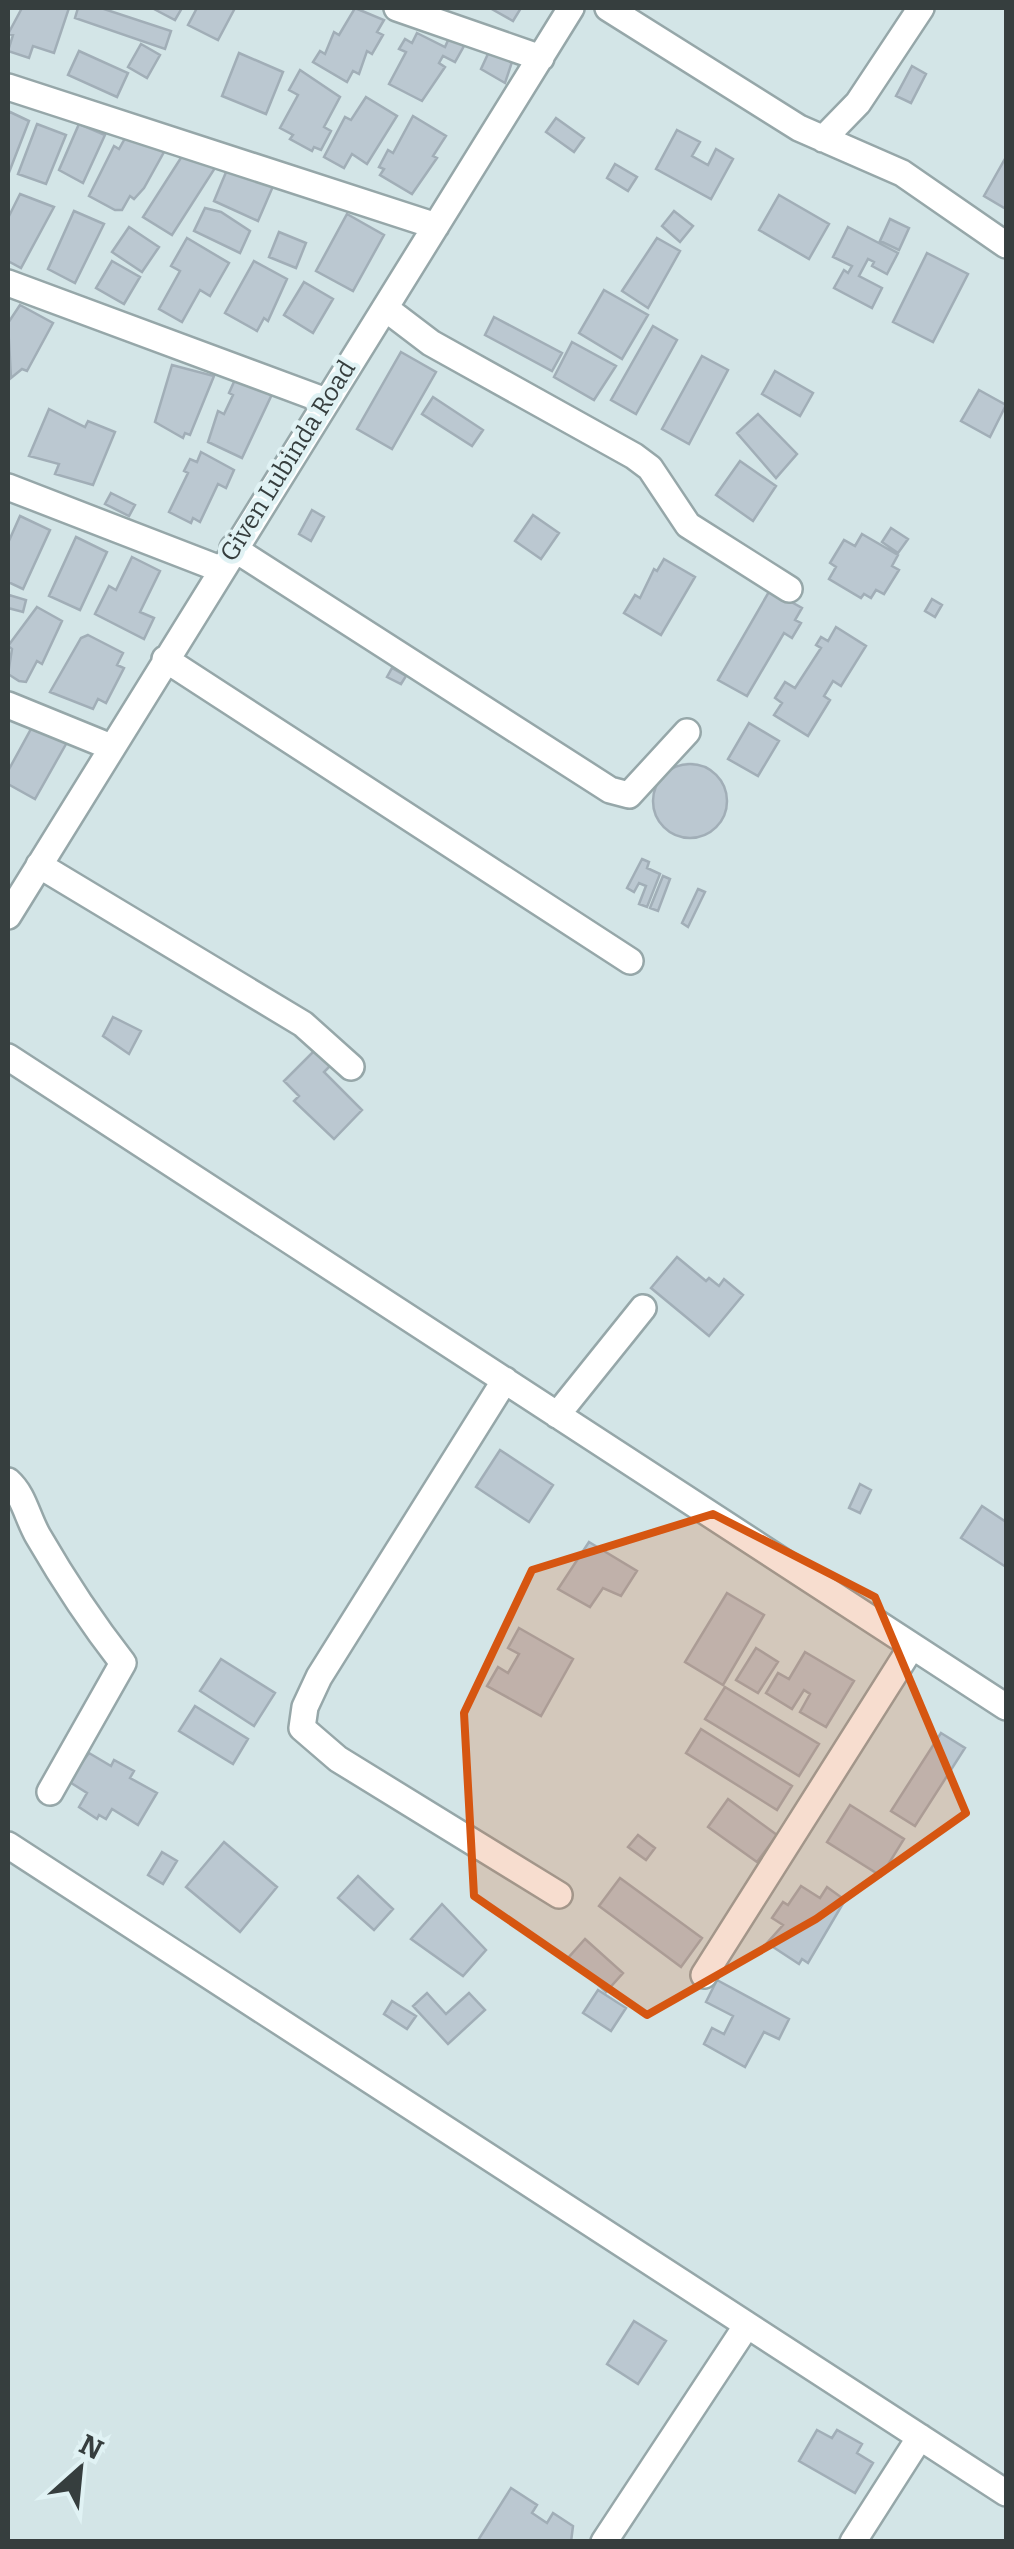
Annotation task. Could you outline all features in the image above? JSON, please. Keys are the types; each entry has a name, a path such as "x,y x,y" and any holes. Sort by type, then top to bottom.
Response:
{"street":[{"path":"397,8 540,58"},
{"name":"Given Lubinda Road","path":"8,916 571,8"},
{"path":"608,8 772,113 902,173 1006,245"},
{"path":"823,138 858,103 921,8"},
{"path":"8,87 436,226"},
{"path":"8,283 326,402"},
{"path":"384,308 431,343 634,456 650,468 688,525 789,589"},
{"path":"8,487 227,558 610,790 630,795 687,732"},
{"path":"166,659 630,961"},
{"path":"8,705 111,748"},
{"path":"39,865 302,1024 350,1067"},
{"path":"8,1057 1006,1707"},
{"path":"558,1414 642,1308"},
{"path":"504,1380 319,1677 304,1707 302,1728 338,1759 558,1895"},
{"path":"8,1481 18,1490 35,1530 84,1614 122,1663 50,1792"},
{"path":"704,1974 912,1646"},
{"path":"8,1845 1006,2493"},
{"path":"604,2542 747,2325"},
{"path":"853,2542 920,2437"}],"highlighted area":[{"path":"713,1514 875,1597 966,1813 816,1919 647,2015 474,1896 464,1713 532,1570"}],"building":[{"path":"22,8 69,8 54,53 33,46 29,58 8,51 13,35 8,34"},
{"path":"78,8 101,8 171,31 165,49 75,18"},
{"path":"152,8 182,8 175,20"},
{"path":"197,8 235,8 218,40 188,25"},
{"path":"355,8 384,20 377,32 383,35 372,54 367,51 359,74 353,71 347,82 313,62 320,51 325,54 334,32 339,35"},
{"path":"490,8 521,8 513,21"},
{"path":"417,33 445,47 449,38 464,46 455,62 443,56 439,63 445,67 422,101 389,84 406,52 399,49 405,39 412,43"},
{"path":"493,43 515,53 505,83 481,69"},
{"path":"141,44 160,55 147,78 128,67"},
{"path":"79,51 128,73 117,97 68,75"},
{"path":"239,53 283,72 266,114 222,96"},
{"path":"912,66 926,74 911,103 896,96"},
{"path":"300,70 340,97 324,127 331,131 321,150 314,147 312,151 290,139 293,135 280,128 298,95 289,90"},
{"path":"366,97 397,116 367,164 352,154 344,168 324,157 345,117 351,120"},
{"path":"8,111 29,121 8,175"},
{"path":"413,116 446,136 433,156 437,158 412,194 380,175 384,169 379,167 388,150 393,153"},
{"path":"556,118 584,138 574,152 546,132"},
{"path":"37,124 66,135 46,184 18,174"},
{"path":"79,124 105,135 83,183 59,170"},
{"path":"677,130 700,142 692,156 708,165 716,149 733,159 711,199 656,169"},
{"path":"128,133 164,152 144,188 134,199 130,196 122,210 115,210 89,196 114,146 119,149"},
{"path":"186,150 215,168 172,235 143,217"},
{"path":"1006,157 1006,209 984,196"},
{"path":"615,164 637,177 628,191 607,178"},
{"path":"229,165 274,184 258,221 214,201"},
{"path":"20,194 54,207 21,268 8,261 8,218"},
{"path":"779,195 829,224 809,259 759,230"},
{"path":"205,208 221,212 250,231 240,253 194,231"},
{"path":"74,211 104,224 75,283 48,269"},
{"path":"674,211 693,226 680,242 662,226"},
{"path":"347,214 384,235 353,291 316,271"},
{"path":"890,219 909,228 899,250 880,241"},
{"path":"129,227 159,247 142,272 112,252"},
{"path":"848,227 898,253 887,274 872,266 874,262 868,259 859,276 882,288 872,308 834,288 844,270 848,273 852,266 833,257"},
{"path":"279,232 306,243 296,268 269,257"},
{"path":"187,238 229,263 210,296 200,290 182,322 159,309 180,271 171,266"},
{"path":"657,238 680,251 648,308 622,291"},
{"path":"927,253 968,274 933,342 893,322"},
{"path":"112,261 140,277 124,304 96,288"},
{"path":"254,261 287,279 268,321 264,318 257,331 225,313"},
{"path":"304,282 333,299 313,333 284,315"},
{"path":"604,290 648,315 622,359 579,333"},
{"path":"20,305 53,323 27,371 22,369 11,378 8,323"},
{"path":"494,317 562,353 552,371 485,335"},
{"path":"653,326 677,340 636,414 611,400"},
{"path":"572,342 616,366 594,400 554,377"},
{"path":"401,352 436,372 392,449 357,429"},
{"path":"702,356 728,370 689,444 662,429"},
{"path":"172,365 214,376 190,435 185,433 183,438 155,422"},
{"path":"775,371 813,393 800,416 762,394"},
{"path":"238,373 274,390 242,458 208,442 218,411 224,414 233,395 229,393"},
{"path":"979,390 1006,405 990,437 961,421"},
{"path":"433,397 483,430 472,446 422,414"},
{"path":"49,409 85,427 88,421 115,432 93,485 55,474 59,464 29,456"},
{"path":"758,414 797,454 776,478 737,433"},
{"path":"201,452 234,470 226,488 218,484 200,522 193,518 191,523 169,512 188,473 184,471 190,459 197,462"},
{"path":"740,461 776,486 753,521 716,495"},
{"path":"111,493 135,505 129,516 105,504"},
{"path":"312,510 324,517 311,541 299,534"},
{"path":"533,515 559,533 541,559 515,541"},
{"path":"20,516 50,530 23,589 8,582 8,543"},
{"path":"891,528 908,539 898,553 882,542"},
{"path":"862,534 898,555 892,566 899,570 884,594 876,590 871,598 864,594 861,598 829,579 836,567 830,563 844,540 855,546"},
{"path":"76,537 107,552 80,610 49,596"},
{"path":"132,557 160,571 140,612 154,618 144,639 95,614 109,586 116,590"},
{"path":"664,559 695,577 661,635 624,613 635,595 640,598 654,569 657,571"},
{"path":"770,590 802,608 795,620 801,623 792,638 784,633 747,696 718,680"},
{"path":"9,595 26,600 23,612 8,608"},
{"path":"932,599 942,605 935,617 925,611"},
{"path":"37,607 62,621 42,664 37,661 26,682 19,681 8,674 12,649 8,646"},
{"path":"836,627 866,646 841,686 833,681 824,696 830,700 808,736 774,715 782,703 775,698 785,682 795,688 821,648 816,645 821,637 828,641"},
{"path":"88,635 123,653 117,665 124,668 106,703 98,699 93,709 50,692 81,638"},
{"path":"392,668 406,676 401,684 387,677"},
{"path":"37,718 70,737 35,799 8,784 8,771"},
{"path":"749,723 779,741 758,776 728,759"},
{"path":"690,764 716,775 727,801 716,827 690,838 664,827 653,801 664,775"},
{"path":"642,859 649,862 647,868 660,874 647,907 639,904 646,886 639,883 634,892 627,888"},
{"path":"663,876 670,879 658,911 650,908"},
{"path":"698,889 705,892 688,927 682,923"},
{"path":"113,1017 141,1031 129,1054 103,1036"},
{"path":"317,1048 333,1063 324,1072 362,1110 334,1139 294,1101 299,1096 284,1081"},
{"path":"677,1257 706,1281 709,1278 719,1286 724,1279 743,1295 709,1336 651,1288"},
{"path":"500,1450 553,1485 529,1522 476,1487"},
{"path":"860,1484 871,1490 860,1513 849,1508"},
{"path":"982,1506 1006,1522 1006,1567 961,1538"},
{"path":"589,1542 637,1571 621,1596 603,1588 590,1607 558,1589"},
{"path":"727,1593 764,1615 723,1685 685,1662"},
{"path":"519,1628 573,1659 541,1716 487,1686 498,1667 508,1673 519,1654 508,1648"},
{"path":"756,1648 778,1662 758,1693 736,1680"},
{"path":"805,1652 854,1681 826,1727 800,1712 810,1694 804,1690 792,1709 766,1693 778,1673 789,1679"},
{"path":"221,1659 275,1693 254,1726 200,1691"},
{"path":"725,1687 819,1744 799,1776 705,1719"},
{"path":"195,1706 248,1739 233,1764 179,1731"},
{"path":"701,1729 792,1786 777,1810 686,1753"},
{"path":"941,1733 965,1748 915,1826 891,1811"},
{"path":"89,1753 111,1766 114,1760 134,1771 130,1778 157,1793 138,1825 112,1809 106,1819 99,1815 97,1819 79,1807 87,1793 68,1781"},
{"path":"728,1799 777,1835 757,1862 708,1827"},
{"path":"850,1805 904,1839 881,1876 827,1842"},
{"path":"638,1835 655,1848 646,1860 628,1847"},
{"path":"224,1842 277,1887 240,1932 186,1887"},
{"path":"162,1852 177,1861 163,1884 148,1875"},
{"path":"358,1876 393,1909 374,1930 338,1898"},
{"path":"620,1878 702,1938 681,1967 599,1906"},
{"path":"801,1886 820,1898 827,1887 845,1900 808,1963 802,1959 799,1964 767,1943 783,1925 772,1918 783,1902 788,1905"},
{"path":"442,1904 486,1950 463,1976 411,1939"},
{"path":"585,1939 623,1973 606,1992 568,1958"},
{"path":"717,1980 789,2019 779,2039 764,2032 745,2067 704,2044 712,2028 724,2034 733,2016 706,2002"},
{"path":"598,1990 626,2008 611,2031 583,2013"},
{"path":"427,1993 446,2014 469,1993 485,2010 448,2044 413,2006"},
{"path":"392,2001 416,2016 407,2029 384,2014"},
{"path":"634,2321 666,2341 638,2384 607,2364"},
{"path":"817,2430 832,2438 837,2430 862,2444 857,2453 873,2463 855,2493 799,2461"},
{"path":"511,2488 537,2505 532,2513 547,2523 553,2513 573,2526 571,2542 477,2542"}]}
